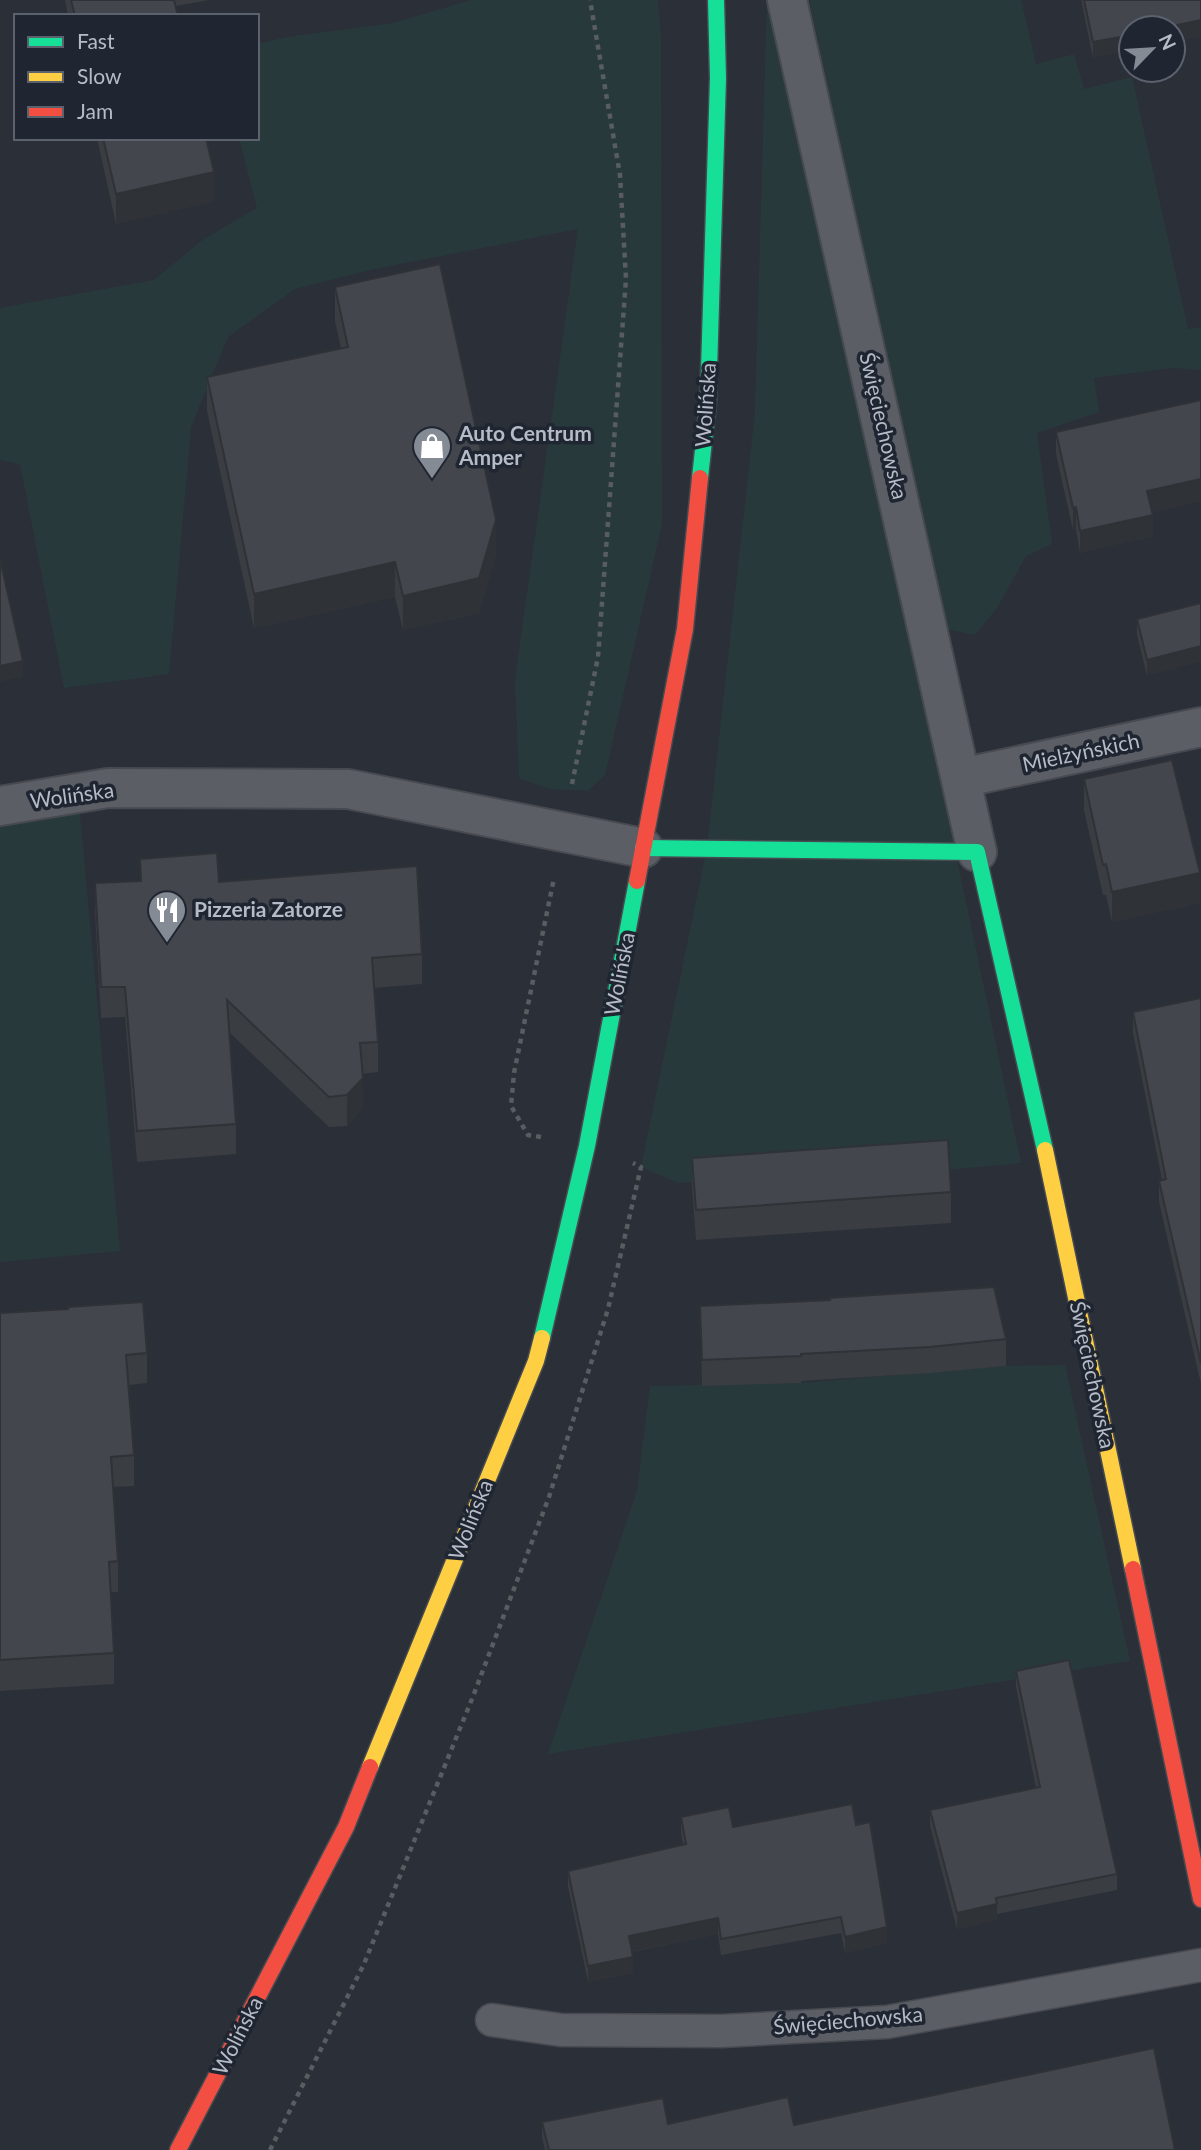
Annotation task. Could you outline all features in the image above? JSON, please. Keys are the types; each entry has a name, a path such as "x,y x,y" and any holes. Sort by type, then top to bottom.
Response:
{"street":[{"name":"Wolińska","path":"178,2150 346,1827 536,1361 587,1146 685,629 708,403 718,78 716,0"},
{"name":"Święciechowska","path":"787,0 1052,1180 1201,1899"},
{"name":"Mielżyńskich","path":"961,778 1201,727"},
{"name":"Wolińska","path":"0,806 107,788 348,789 643,848"},
{"path":"643,848 977,852"}],"lane":[{"name":"Święciechowska","path":"492,2020 575,2030 722,2031 887,2022 1201,1965"}],"path":[{"path":"587,1146 528,1135 511,1106 514,1073 598,657 626,279 620,176 590,0"},
{"path":"270,2150 364,1964 472,1699 544,1509 608,1309 641,1167"}],"shaded area":[{"path":"471,0 658,0 661,38 662,524 605,775 588,791 549,789 519,778 515,680 578,229 370,270 295,289 228,337 191,427 169,674 64,688 20,464 0,460 0,308 154,280 201,241 257,208 240,140 259,140 259,44 287,37 393,23"},
{"path":"767,0 853,366 1021,1163 914,1173 678,1183 641,1167 707,848 755,412"},
{"path":"809,0 1021,0 1036,64 1074,54 1084,89 1117,81 1117,84 1134,84 1188,329 1201,327 1201,370 1172,368 1094,378 1099,412 1037,433 1052,544 1026,556 997,608 975,635 945,629"},
{"path":"78,793 120,1251 0,1262 0,806"},
{"path":"1065,1365 1130,1661 548,1754 637,1491 650,1386 801,1383 1006,1366"}],"building":[{"path":"71,0 174,0 178,14 74,14"},
{"path":"1084,0 1201,0 1201,20 1187,23 1187,14 1117,14 1117,38 1093,42"},
{"path":"103,140 206,140 214,172 116,194"},
{"path":"440,264 496,520 479,578 403,596 395,562 254,594 207,377 348,347 335,287"},
{"path":"1201,400 1201,479 1147,491 1153,515 1080,531 1056,432"},
{"path":"0,559 23,661 0,666"},
{"path":"1201,603 1201,646 1147,660 1137,619"},
{"path":"1172,760 1200,873 1112,892 1106,864 1103,865 1084,779"},
{"path":"217,853 219,882 417,866 422,954 372,958 378,1042 360,1043 363,1078 347,1095 329,1097 227,1000 236,1124 137,1131 125,987 101,987 95,883 141,881 140,859"},
{"path":"1201,998 1201,1363 1159,1181 1166,1179 1133,1012"},
{"path":"948,1140 951,1192 696,1210 692,1158"},
{"path":"994,1287 1006,1339 801,1356 702,1360 700,1306 830,1300 829,1298"},
{"path":"143,1302 147,1353 126,1355 134,1455 111,1457 118,1561 109,1562 114,1653 0,1660 0,1313"},
{"path":"1069,1660 1117,1874 996,1898 997,1904 957,1913 930,1810 1040,1787 1016,1671"},
{"path":"852,1804 856,1825 870,1822 887,1927 845,1937 841,1917 721,1939 718,1918 629,1936 633,1957 588,1966 568,1871 686,1844 681,1817 729,1807 733,1827"},
{"path":"1154,2048 1175,2150 549,2150 542,2122 663,2098 668,2124 788,2097 794,2125"}],"traffic: fast":[{"path":"700,478 708,403 718,78 716,0"},
{"path":"643,848 977,852 1045,1150"},
{"path":"542,1338 587,1146 637,881"}],"traffic: slow":[{"path":"1045,1150 1133,1569"},
{"path":"370,1767 536,1361 542,1338"}],"traffic: jam":[{"path":"637,881 685,629 700,478"},
{"path":"1133,1569 1201,1899"},
{"path":"178,2150 346,1827 370,1767"}],"place":[{"name":"Auto Centrum Amper","path":"432,480"},
{"name":"Pizzeria Zatorze","path":"167,944"}]}
